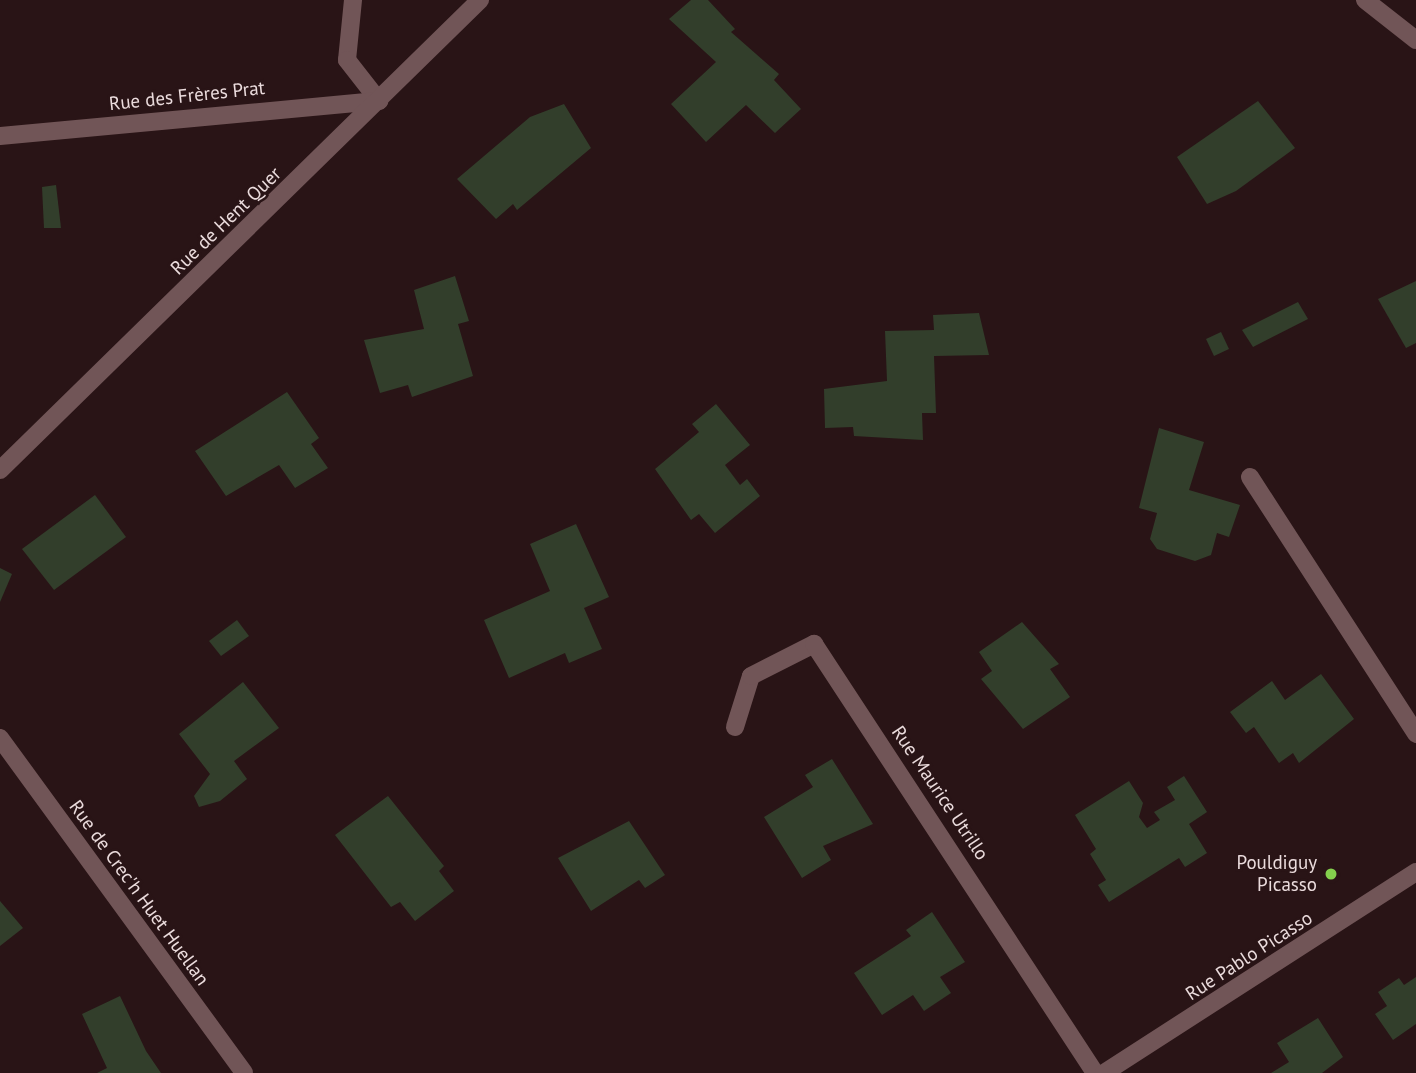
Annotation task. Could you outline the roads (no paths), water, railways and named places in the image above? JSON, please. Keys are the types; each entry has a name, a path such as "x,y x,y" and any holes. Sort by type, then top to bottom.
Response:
{"street":[{"path":"353,0 346,60 379,101"},
{"name":"Rue de Hent Quer","path":"0,470 480,0"},
{"path":"1364,0 1416,40"},
{"name":"Rue des Frères Prat","path":"0,136 379,101"},
{"path":"1251,477 1416,734"},
{"name":"Rue Maurice Utrillo","path":"735,727 751,676 814,644 1095,1073"},
{"name":"Rue de Crec'h Huet Huellan","path":"0,738 244,1073"},
{"name":"Rue Pablo Picasso","path":"1104,1073 1416,872"}],"place":[{"name":"Pouldiguy Picasso","path":"1331,874"}]}
